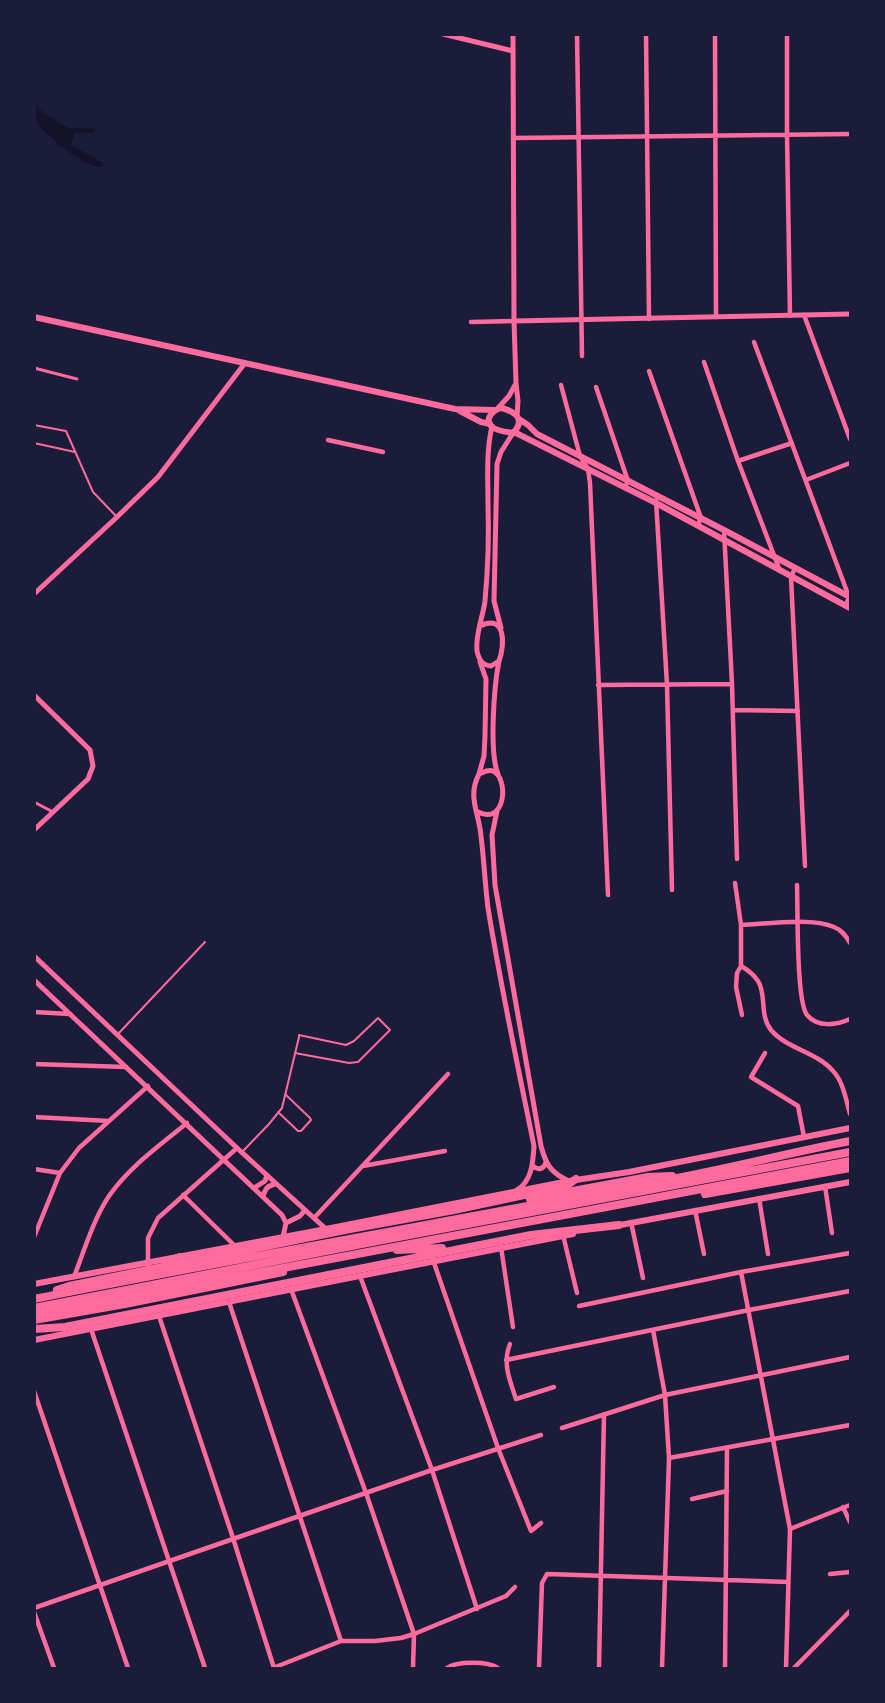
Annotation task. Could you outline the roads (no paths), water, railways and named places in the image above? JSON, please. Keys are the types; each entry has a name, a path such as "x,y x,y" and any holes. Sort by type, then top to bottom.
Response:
{"highway":[{"path":"34,1298 679,1178 850,1141"},
{"path":"34,1308 850,1152"},
{"path":"34,1315 850,1161"},
{"path":"34,1320 125,1305 392,1251 850,1168"},
{"path":"34,1298 69,1286 456,1210 478,1202 532,1196 661,1175 679,1178"},
{"path":"456,1210 470,1211 532,1196 566,1186 573,1180"},
{"path":"34,1329 65,1327 531,1235 619,1225"},
{"path":"392,1251 457,1247 525,1238 547,1238"},
{"path":"101,1286 180,1257"}],"main road":[{"path":"34,319 47,319 455,409 509,410 537,434 580,456 656,503 848,607"},
{"path":"455,409 504,432 514,432 588,469 656,495 850,597"},
{"path":"491,425 490,415 496,409"},
{"path":"514,432 519,425 518,418"},
{"path":"34,1284 478,1202 515,1191 629,1172 850,1128"},
{"path":"34,1340 433,1260 850,1182"}],"street":[{"path":"443,34 513,51"},
{"path":"513,34 514,321 518,418"},
{"path":"577,34 582,356"},
{"path":"646,34 649,319"},
{"path":"715,34 716,317"},
{"path":"787,34 790,316"},
{"path":"513,138 850,134"},
{"path":"471,322 850,314"},
{"path":"804,315 850,439"},
{"path":"754,342 850,597 848,607"},
{"path":"704,362 738,461 780,571"},
{"path":"34,594 158,477 245,363"},
{"path":"34,368 77,379"},
{"path":"649,371 701,518 698,525"},
{"path":"496,409 509,396 516,383"},
{"path":"561,385 580,456 588,469 608,895"},
{"path":"596,387 627,484"},
{"path":"491,425 488,444 485,602 477,649 486,679 485,746 483,764 474,783 473,802 478,812 488,907 534,1146 532,1166 524,1186 515,1191"},
{"path":"514,432 501,452 497,464 494,601 503,645 496,677 493,756 502,794 492,834 493,870 514,998 546,1162 559,1176 573,1180"},
{"path":"328,440 383,452"},
{"path":"738,461 792,443"},
{"path":"806,480 850,463"},
{"path":"656,495 667,684 672,890"},
{"path":"724,530 733,710 736,860"},
{"path":"795,568 791,577 805,866"},
{"path":"480,627 491,623 497,624 501,629"},
{"path":"480,660 491,666 499,662"},
{"path":"598,686 732,684"},
{"path":"34,695 90,750 93,766 88,779 34,830"},
{"path":"733,710 798,711"},
{"path":"479,774 489,771 498,775"},
{"path":"34,802 53,812"},
{"path":"478,812 486,815 497,811"},
{"path":"735,883 741,925 741,966 737,973 736,987 742,1015"},
{"path":"797,885 803,1007 808,1016 817,1023 828,1025 850,1018"},
{"path":"741,925 812,922 834,926 847,936 850,943"},
{"path":"34,956 275,1184 326,1229"},
{"path":"741,966 758,980 762,988 765,1018 770,1029 780,1038 833,1071 850,1114"},
{"path":"34,980 282,1215 286,1223 283,1237"},
{"path":"505,999 510,996 514,998"},
{"path":"507,1007 511,1008 516,1005"},
{"path":"34,1012 70,1014"},
{"path":"765,1053 751,1077 798,1106 804,1137"},
{"path":"34,1064 126,1067"},
{"path":"314,1218 448,1074"},
{"path":"34,1237 37,1224 60,1173 79,1148 148,1086"},
{"path":"843,1092 850,1090"},
{"path":"34,1117 108,1121"},
{"path":"74,1277 108,1197 131,1170 186,1123"},
{"path":"148,1264 148,1238 158,1218 224,1160 239,1150"},
{"path":"363,1166 445,1150"},
{"path":"532,1166 541,1169 546,1162"},
{"path":"34,1169 60,1173"},
{"path":"254,1188 265,1181 267,1175"},
{"path":"263,1196 269,1185 275,1184"},
{"path":"825,1186 832,1233"},
{"path":"183,1195 235,1246"},
{"path":"759,1198 768,1254"},
{"path":"286,1223 300,1216 305,1210"},
{"path":"695,1210 704,1254"},
{"path":"631,1222 643,1278"},
{"path":"563,1235 577,1293"},
{"path":"501,1247 513,1327"},
{"path":"579,1306 741,1272 850,1253"},
{"path":"433,1260 498,1448 531,1531 541,1523"},
{"path":"741,1272 790,1529 786,1668"},
{"path":"360,1276 432,1470 477,1609"},
{"path":"291,1289 366,1493 414,1634 413,1668"},
{"path":"506,1359 850,1291"},
{"path":"229,1302 341,1641"},
{"path":"159,1316 233,1538 273,1668 341,1641 375,1641 414,1634 506,1596 515,1587"},
{"path":"91,1329 205,1668"},
{"path":"653,1330 665,1395 669,1458 662,1668"},
{"path":"510,1344 506,1359 516,1399 554,1387"},
{"path":"562,1428 665,1395 850,1357"},
{"path":"34,1391 128,1668"},
{"path":"599,1668 604,1414"},
{"path":"669,1458 850,1425"},
{"path":"54,1668 34,1610 233,1538 541,1435"},
{"path":"725,1668 727,1448"},
{"path":"692,1499 727,1491"},
{"path":"790,1529 850,1504"},
{"path":"843,1507 850,1522"},
{"path":"830,1574 850,1572"},
{"path":"539,1668 542,1583 547,1574 788,1581"},
{"path":"794,1668 850,1611"},
{"path":"447,1668 454,1664 491,1664 498,1668"}],"lane":[{"path":"34,425 66,431 93,492 117,517"},
{"path":"34,443 75,452"},
{"path":"118,1034 206,942"},
{"path":"239,1150 282,1108 295,1053 300,1035 346,1045 354,1041 378,1018 390,1029 390,1032 358,1062 349,1063 295,1053"},
{"path":"278,1112 300,1132 311,1120 285,1094"}]}
